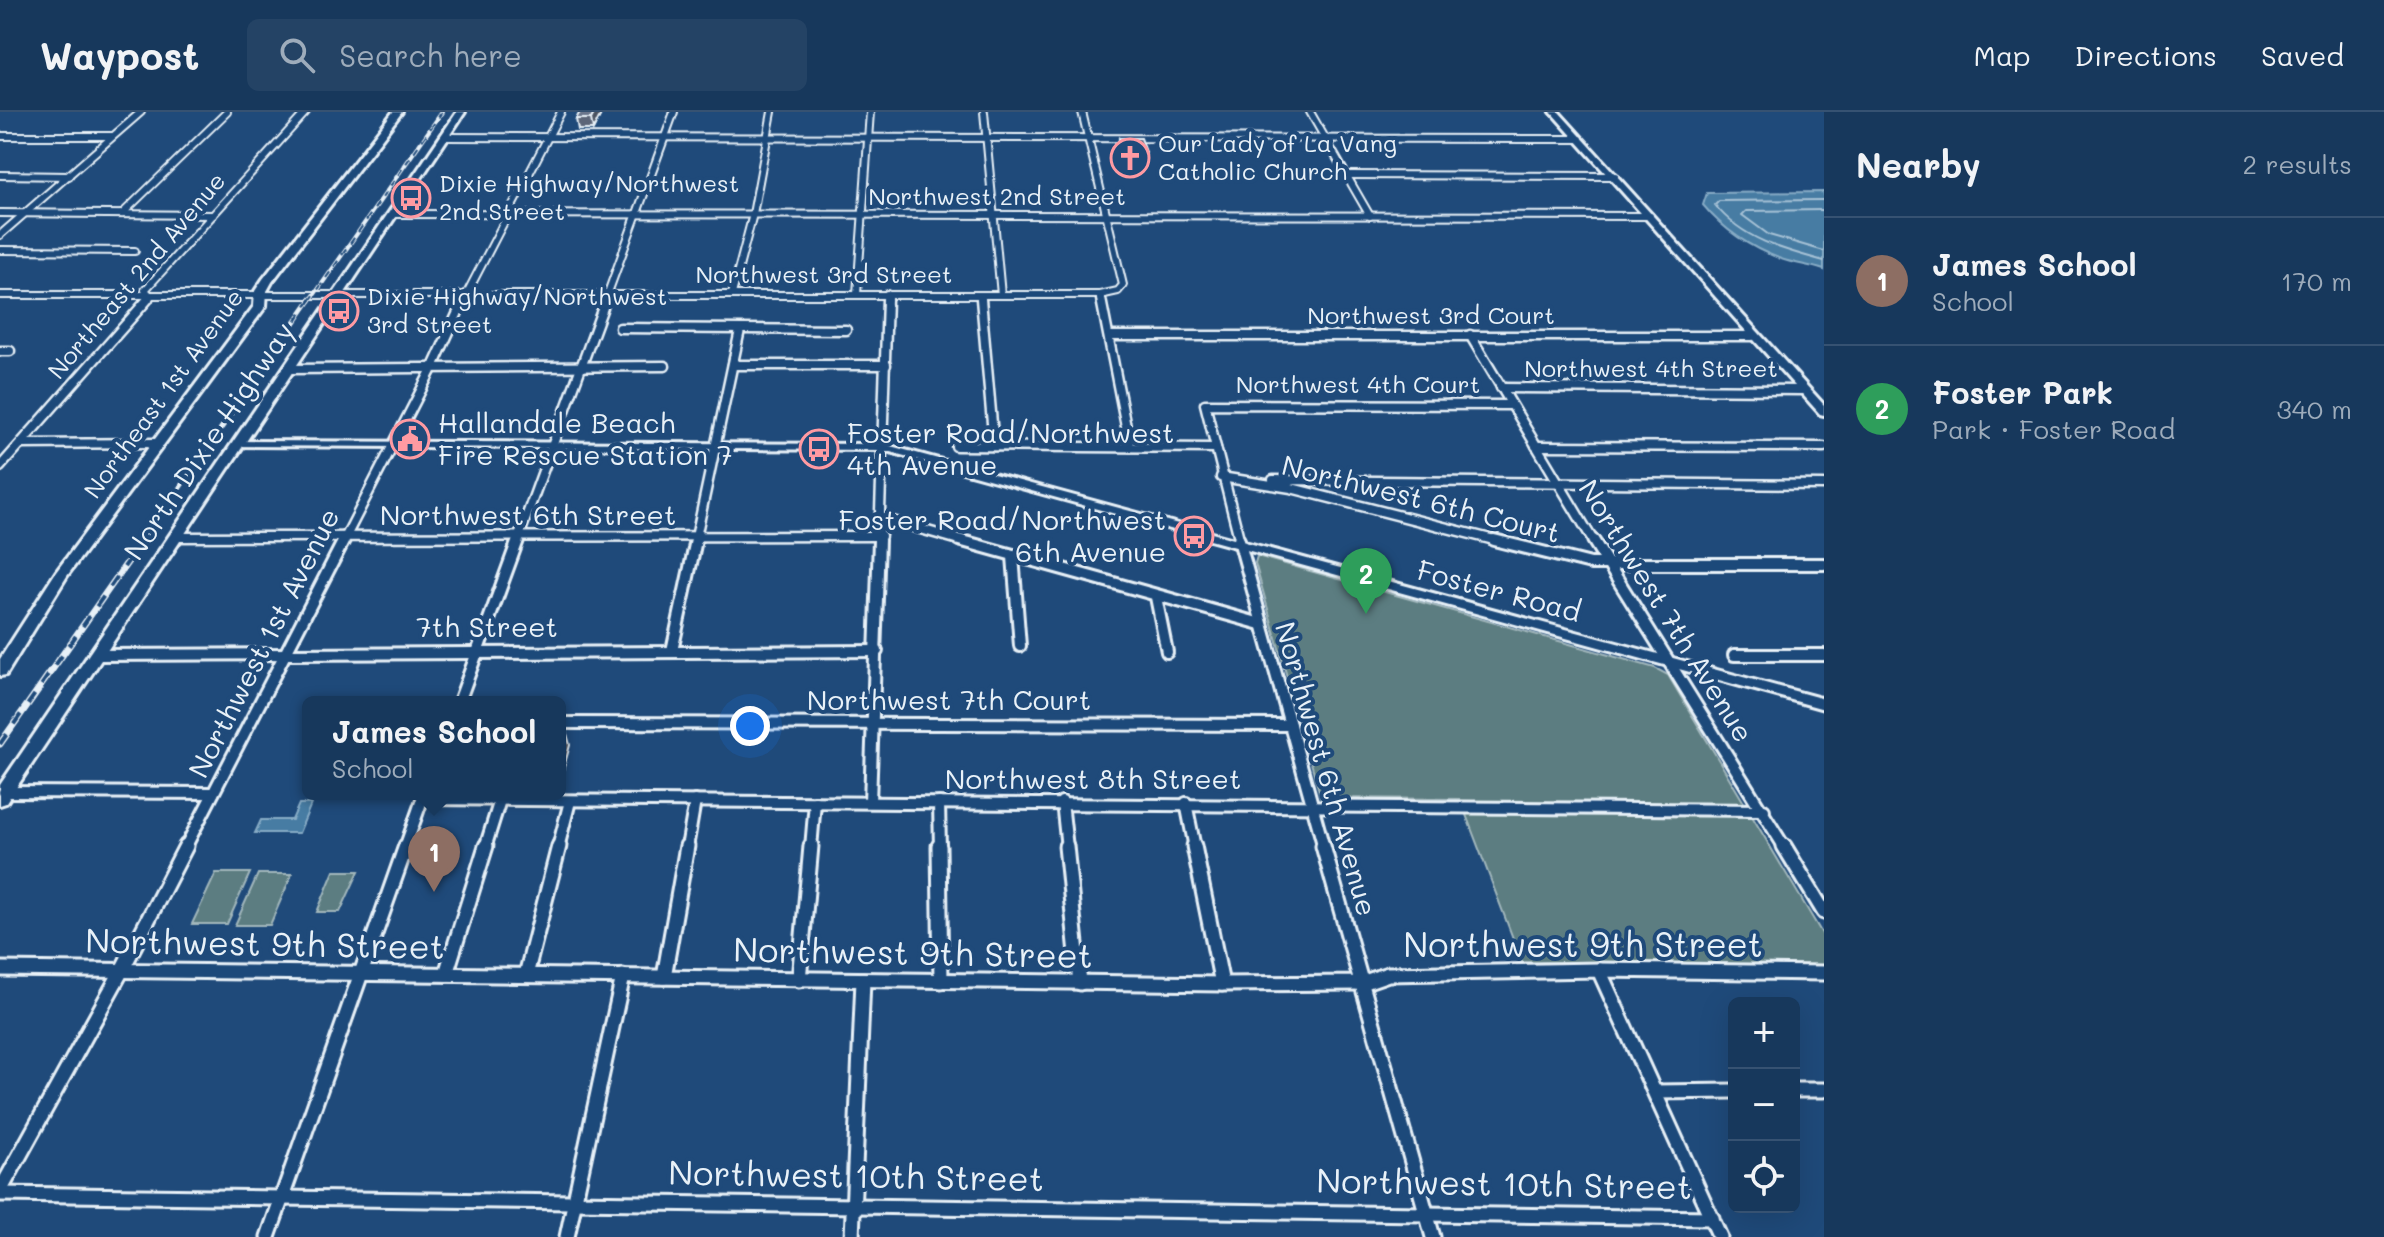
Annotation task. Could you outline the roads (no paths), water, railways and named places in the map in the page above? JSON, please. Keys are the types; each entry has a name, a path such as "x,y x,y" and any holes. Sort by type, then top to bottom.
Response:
{"main road":[{"name":"Northeast 1st Avenue","path":"0,671 5,655 61,575 260,306 261,291 267,281 398,112"},
{"name":"North Dixie Highway","path":"2,796 461,112"}],"street":[{"path":"0,235 141,112"},
{"path":"122,214 227,112"},
{"name":"Northeast 2nd Avenue","path":"0,467 151,296 145,290 306,112"},
{"name":"Northwest 1st Avenue","path":"0,1192 122,970 561,112"},
{"path":"461,696 674,112"},
{"path":"732,294 753,214 772,112"},
{"path":"857,294 870,112"},
{"path":"984,112 1001,295"},
{"path":"1082,112 1107,216"},
{"path":"1310,112 1370,216"},
{"path":"1555,112 1615,176 1752,336 1824,412"},
{"path":"0,136 112,136"},
{"path":"445,137 1580,139"},
{"path":"0,175 69,176"},
{"path":"1347,175 1615,176"},
{"path":"0,213 213,215"},
{"name":"Northwest 2nd Street","path":"393,214 1650,216"},
{"name":"Northwest 3rd Street","path":"0,295 1100,295 1118,291 1123,285 1107,216"},
{"path":"0,250 135,251"},
{"path":"870,802 882,518 887,294"},
{"path":"981,295 994,446"},
{"path":"1100,295 1130,447"},
{"path":"620,328 846,330"},
{"path":"672,651 740,330"},
{"name":"Northwest 7th Avenue","path":"1470,335 1556,482 1764,810 1824,912"},
{"name":"Northwest 3rd Court","path":"1109,336 1752,336"},
{"path":"733,365 886,365"},
{"path":"289,369 665,366"},
{"name":"Northwest 4th Street","path":"1501,388 1801,390"},
{"name":"Northwest 4th Court","path":"1205,404 1511,405"},
{"name":"Northwest 6th Avenue","path":"1205,404 1239,545 1433,1237"},
{"path":"21,444 156,443"},
{"name":"Foster Road","path":"238,444 883,447 1824,704"},
{"path":"956,446 1216,448"},
{"path":"1536,446 1824,447"},
{"name":"Northwest 6th Court","path":"1221,477 1255,480 1591,564 1609,565"},
{"path":"1255,480 1824,485"},
{"path":"882,518 1261,624"},
{"name":"Northwest 6th Street","path":"176,537 881,536"},
{"path":"1013,556 1020,646"},
{"path":"1609,565 1824,564"},
{"path":"1156,597 1167,652"},
{"name":"7th Street","path":"97,655 877,651"},
{"path":"1734,655 1824,655"},
{"name":"Northwest 7th Court","path":"566,723 1290,725"},
{"path":"2,796 213,793"},
{"path":"268,1237 422,800"},
{"path":"446,974 500,800"},
{"name":"Northwest 8th Street","path":"500,800 1062,802 1764,810"},
{"path":"526,975 570,801"},
{"path":"664,977 695,801"},
{"path":"799,980 815,802"},
{"path":"1062,802 1080,983"},
{"path":"939,803 941,981"},
{"path":"1186,803 1222,984"},
{"name":"Northwest 9th Street","path":"0,969 1222,984 1362,983 1388,974 1599,970 1824,973"},
{"path":"1599,970 1720,1237"},
{"path":"567,1237 623,976"},
{"path":"852,1237 863,980"},
{"path":"1800,1090 1824,1090"},
{"path":"1655,1092 1728,1091"},
{"name":"Northwest 10th Street","path":"0,1192 1712,1218"}],"water":[{"path":"1824,192 1824,270 1770,255 1738,237 1703,205 1707,193"},
{"path":"299,804 311,804 299,833 255,833 261,820 292,820"}],"railway":[{"path":"310,301 442,112"},
{"path":"142,542 311,299"},
{"path":"0,744 143,540"}],"place":[{"name":"Our Lady of La Vang Catholic Church","path":"1130,158"},
{"name":"Dixie Highway/Northwest 2nd Street","path":"411,198"},
{"name":"Dixie Highway/Northwest 3rd Street","path":"339,311"},
{"name":"Hallandale Beach Fire Rescue Station 7","path":"410,439"},
{"name":"Foster Road/Northwest 4th Avenue","path":"819,449"},
{"name":"Foster Road/Northwest 6th Avenue","path":"1194,536"},
{"name":"Foster Park","path":"1366,614"},
{"name":"James School","path":"434,892"}]}
